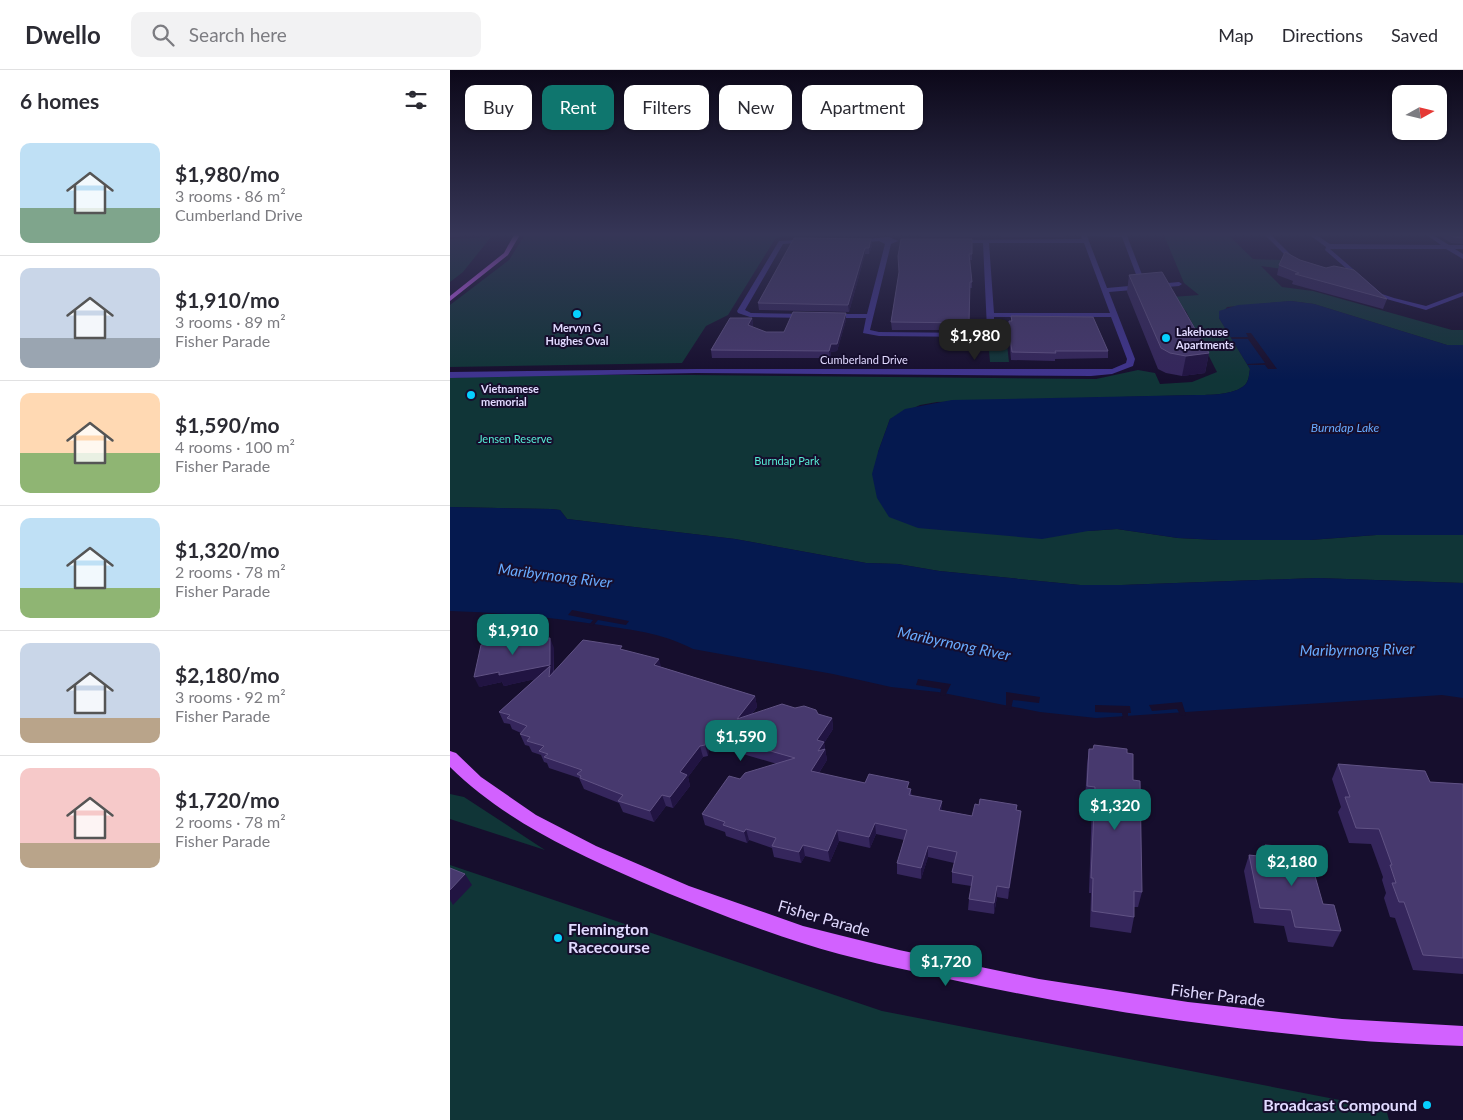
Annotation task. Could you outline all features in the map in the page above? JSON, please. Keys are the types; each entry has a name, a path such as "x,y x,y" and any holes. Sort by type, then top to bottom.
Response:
{"main road":[{"path":"450,300 472,282"},
{"name":"Fisher Parade","path":"450,757 475,780 530,820 590,851 684,892 803,935 899,959 1039,989 1188,1012 1342,1029 1463,1036"}],"street":[{"path":"758,282 741,312 750,315 870,316"},
{"path":"878,282 866,331 873,334 975,335 985,334 991,330 988,282"},
{"name":"Cumberland Drive","path":"450,371 561,367 696,371 1104,373 1125,368 1130,364 1131,358 1101,282"},
{"path":"1142,282 1144,287"},
{"path":"1365,282 1380,295 1417,307 1431,306 1463,294"},
{"path":"1104,290 1179,284"},
{"path":"990,315 1114,315"},
{"name":"Cumberland Drive","path":"450,376 696,371"}],"green space":[{"name":"Mervyn G Hughes Oval","path":"480,282 748,282 728,315 706,326 682,363 450,367 450,305"},
{"name":"Burndap Park","path":"1277,282 1282,287 1313,291 1452,330 1463,330 1463,345 1447,345 1314,304 1291,301 1227,307 1219,318 1250,369 1245,385 1235,391 1208,395 937,402 920,405 890,419 878,452 1088,531 1117,529 1178,538 1218,540 1310,540 1376,535 1463,535 1463,583 1317,578 1080,585 939,571 898,564 866,563 735,539 567,519 560,510 450,507 450,378 498,375 692,375 1096,379 1138,370 1155,373 1160,384 1192,382 1217,372 1186,311 1172,297 1199,295 1184,283"},
{"path":"1006,336 1009,362 990,362 988,340"},
{"path":"450,794 464,797 545,850 450,819"},
{"name":"Flemington Racecourse","path":"450,865 882,1011 1386,1109 1389,1120 450,1120"}],"water":[{"name":"Burndap Lake","path":"1291,301 1314,304 1447,345 1463,345 1463,535 1376,535 1310,540 1218,540 1178,538 1117,529 1088,531 1042,539 918,528 889,517 877,498 872,474 878,452 890,419 905,409 952,400 1228,393 1245,385 1250,369 1219,318 1219,311 1238,305"},
{"name":"Maribyrnong River","path":"450,507 560,510 567,519 735,539 866,563 898,564 939,571 1080,585 1317,578 1463,583 1463,698 1442,695 1096,718 1040,712 938,692 891,687 833,674 693,649 661,636 630,630 548,618 450,611"}],"pier":[{"path":"1246,333 1251,333 1277,369 1268,369 1265,365 1247,364 1265,363 1248,339 1232,339 1231,337 1248,337"},
{"path":"572,610 629,621 626,625 598,620 593,626 589,625 593,620 568,615"},
{"path":"918,679 951,684 945,696 940,695 941,689 916,685"},
{"path":"1006,692 1040,697 1039,703 1013,700 1011,709 1006,708"},
{"path":"1182,702 1186,715 1181,716 1177,709 1152,711 1149,705"},
{"path":"1095,705 1130,706 1131,713 1128,713 1128,719 1123,719 1122,713 1095,712"}],"building":[{"path":"770,282 855,282 848,305 758,303"},
{"path":"897,282 970,282 969,323 891,322"},
{"path":"1132,282 1168,282 1209,353 1186,356 1170,353 1161,348"},
{"path":"1324,282 1368,282 1387,299"},
{"path":"793,312 846,313 837,344 831,344 829,351 711,350 730,318 752,318 748,325 766,332 784,332"},
{"path":"1011,316 1093,317 1108,351 1012,352 1009,329 1009,321 1012,321"},
{"path":"550,638 550,665 499,675 499,672 474,677 481,645 501,639"},
{"path":"583,640 622,646 620,649 659,659 654,665 755,696 737,719 782,704 795,708 804,706 816,710 818,714 832,718 817,740 824,742 818,751 825,749 811,771 865,783 869,774 909,782 907,788 911,789 909,795 942,801 939,810 972,816 975,804 979,805 980,799 1017,805 1016,810 1021,811 1009,888 997,886 994,903 969,899 973,876 952,872 957,852 928,846 921,868 897,863 907,830 875,823 869,837 837,830 828,851 803,845 799,852 772,846 776,838 746,829 744,832 723,825 725,822 702,814 729,776 740,779 745,773 795,758 707,733 705,745 700,746 680,772 687,775 670,797 662,795 650,811 618,801 623,795 580,778 581,776 577,774 582,770 544,757 548,754 539,751 544,746 527,741 530,737 520,734 527,726 507,718 510,715 499,712 550,666 549,677"},
{"path":"1094,745 1127,749 1127,753 1133,754 1133,780 1140,781 1142,892 1134,891 1134,917 1092,911 1093,878 1091,878 1095,787 1087,786 1089,749 1093,749"},
{"path":"1338,764 1425,771 1430,782 1463,784 1463,958 1423,955 1404,902 1399,902 1392,883 1396,883 1390,865 1392,865 1379,829 1356,828 1345,797 1350,797"},
{"path":"1265,845 1307,848 1323,904 1334,905 1341,931 1295,927 1291,910 1260,908 1249,855 1267,857"},
{"path":"450,868 465,874 450,890"}],"place":[{"name":"Mervyn G Hughes Oval","path":"577,314"},
{"name":"Lakehouse Apartments","path":"1166,338"},
{"name":"Vietnamese memorial","path":"471,395"},
{"name":"Flemington Racecourse","path":"558,938"},
{"name":"Broadcast Compound","path":"1427,1105"}],"park label":[{"name":"Jensen Reserve","path":"515,439"}]}
